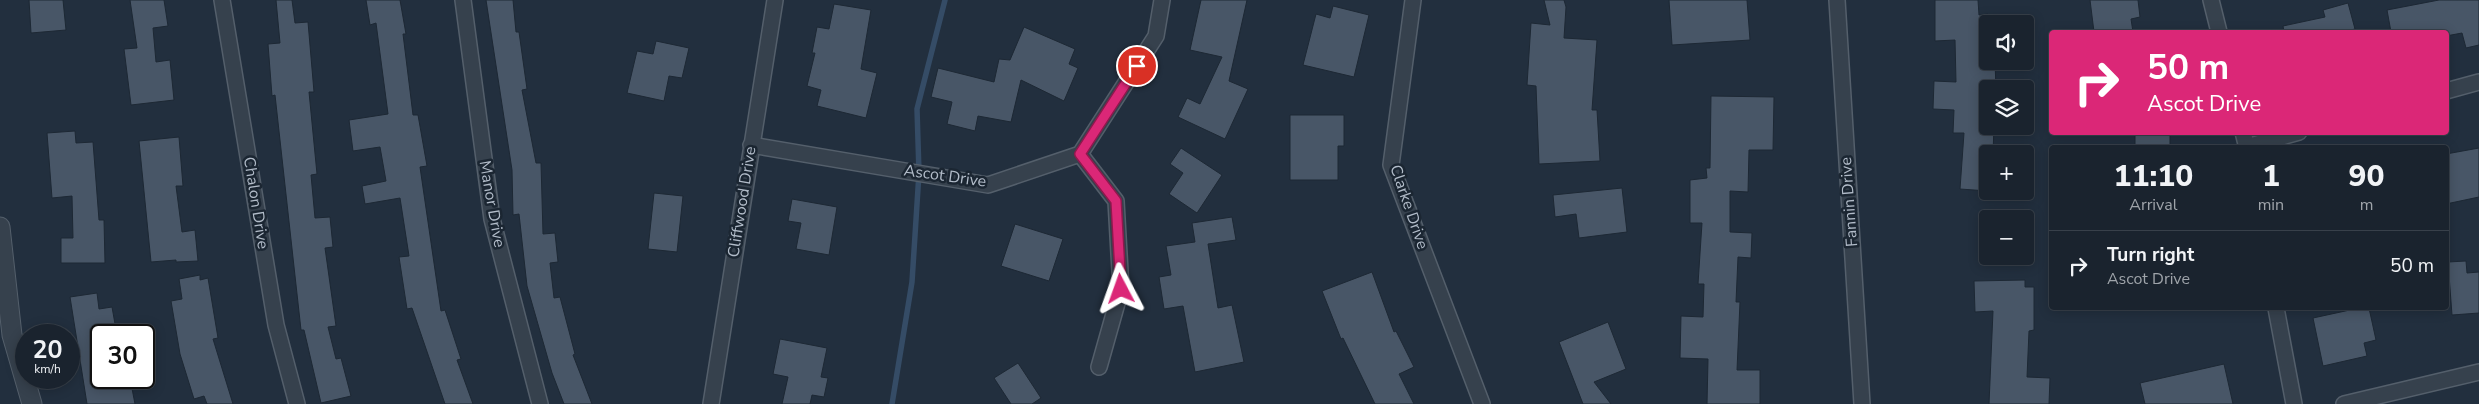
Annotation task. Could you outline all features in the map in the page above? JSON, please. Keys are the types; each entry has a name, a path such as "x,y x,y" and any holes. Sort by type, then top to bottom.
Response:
{"street":[{"name":"Chalon Drive","path":"222,0 276,325 297,404"},
{"name":"Manor Drive","path":"463,0 492,219 540,404"},
{"name":"Cliffwood Drive","path":"711,404 774,0"},
{"path":"1099,367 1121,289 1116,201 1080,154 1156,36 1162,0"},
{"name":"Clarke Drive","path":"1413,0 1391,165 1482,404"},
{"name":"Fannin Drive","path":"1837,0 1862,404"},
{"path":"2211,0 2218,30"},
{"path":"2449,90 2479,82"},
{"path":"2254,145 2289,135"},
{"name":"Ascot Drive","path":"751,145 988,185 1080,154"},
{"path":"0,227 12,335 32,404"},
{"path":"2276,310 2294,404"},
{"path":"2344,404 2479,372"}],"building":[{"path":"29,0 63,0 66,30 31,33"},
{"path":"130,0 164,0 168,26 153,28 156,62 170,60 174,100 131,105 124,49 137,48"},
{"path":"276,0 292,0 295,23 308,22 314,92 309,92 317,174 311,175 315,218 330,217 333,247 325,248 336,326 328,327 336,359 341,358 351,396 321,403 304,330 301,330 275,95 272,96 268,44 280,43"},
{"path":"366,0 400,0 406,34 403,34 413,115 418,115 427,166 420,167 441,311 445,310 461,359 457,360 473,404 445,404 412,308 407,309 399,257 409,256 400,198 365,204 362,186 386,181 380,147 353,151 349,120 388,114 376,23 370,25"},
{"path":"486,0 513,0 516,32 519,32 527,89 522,90 536,163 541,163 543,234 555,233 558,262 550,263 554,298 560,297 575,354 573,355 592,404 564,404 552,373 527,286 519,214 513,215 512,170"},
{"path":"1201,0 1247,0 1229,81 1248,89 1225,139 1178,117 1187,98 1200,104 1222,57 1190,50"},
{"path":"1544,0 1564,0 1566,7 1564,38 1597,40 1592,110 1597,110 1600,161 1539,164 1536,86 1527,85 1531,23 1550,25"},
{"path":"1669,0 1747,0 1750,40 1672,45"},
{"path":"1935,0 1978,0 1979,70 1995,70 1996,80 1979,80 1979,135 1994,135 1993,145 1979,145 1979,190 1960,189 1964,133 1953,133 1954,110 1933,109 1934,81 1956,82 1955,40 1935,41"},
{"path":"2090,0 2138,0 2140,17 2131,19 2133,30 2094,30"},
{"path":"2439,0 2479,0 2479,45 2466,48 2462,33 2449,35 2449,30 2391,30 2387,10"},
{"path":"2348,3 2355,29 2284,30 2283,26 2325,17 2323,10"},
{"path":"834,4 871,10 861,69 877,73 866,118 817,106 821,90 807,86 815,53 812,53 817,27 829,29"},
{"path":"1333,6 1369,15 1354,77 1303,65 1316,14 1330,18"},
{"path":"1024,27 1075,49 1069,64 1078,68 1064,101 1021,80 1011,122 978,116 975,131 947,124 952,102 931,97 938,68 994,82 999,59 1010,60"},
{"path":"656,41 689,48 682,78 669,76 664,101 627,93 637,51 653,54"},
{"path":"1711,96 1774,97 1773,150 1749,150 1748,192 1730,191 1730,232 1752,233 1751,258 1738,257 1736,302 1740,302 1737,370 1760,370 1760,404 1707,404 1708,359 1680,358 1681,316 1703,317 1704,284 1698,284 1702,223 1690,223 1690,180 1707,178 1706,168 1710,168"},
{"path":"1290,115 1344,115 1344,146 1338,146 1338,180 1290,180"},
{"path":"75,131 76,143 93,142 99,220 104,220 105,263 61,263 61,238 73,238 72,196 52,198 47,133"},
{"path":"2135,135 2170,135 2170,145 2135,145"},
{"path":"179,137 183,186 176,186 182,232 195,230 198,261 151,262 139,141"},
{"path":"1181,148 1222,175 1197,213 1169,194 1183,173 1170,164"},
{"path":"2479,148 2479,197 2449,203 2449,153"},
{"path":"1622,188 1627,232 1579,238 1576,214 1555,217 1553,195"},
{"path":"654,193 683,196 677,252 648,249"},
{"path":"792,199 837,207 829,255 796,249 801,223 788,221"},
{"path":"1232,217 1236,240 1208,244 1218,308 1232,305 1244,362 1195,372 1183,306 1164,309 1159,277 1171,275 1166,246 1195,242 1192,223"},
{"path":"1015,224 1063,239 1049,281 1001,266"},
{"path":"2466,261 2467,273 2479,272 2479,313 2452,315 2449,262"},
{"path":"1372,272 1394,332 1396,331 1414,367 1399,374 1414,404 1375,404 1343,338 1341,339 1322,291"},
{"path":"200,275 200,280 208,278 218,338 213,339 233,404 207,404 204,396 194,399 180,354 171,301 182,299 179,279"},
{"path":"2025,280 2025,287 2034,287 2034,330 2029,331 2027,377 2050,378 2049,404 1989,404 1993,311 1975,312 1974,281"},
{"path":"97,293 99,309 112,307 115,324 90,324 90,389 132,389 135,404 87,404 80,360 80,324 74,324 70,297"},
{"path":"2350,310 2369,310 2376,340 2364,343 2367,356 2323,366 2313,318"},
{"path":"1608,322 1626,369 1594,382 1611,404 1583,404 1559,342"},
{"path":"780,339 827,348 821,377 828,378 824,397 812,395 810,404 782,404 788,377 773,374"},
{"path":"1018,363 1041,398 1032,404 1011,404 994,378"},
{"path":"2224,364 2233,404 2145,404 2140,383"}],"waterway":[{"path":"892,404 912,282 919,173 917,109 945,0"}],"route":[{"path":"1121,289 1116,201 1080,154 1137,66"}]}
